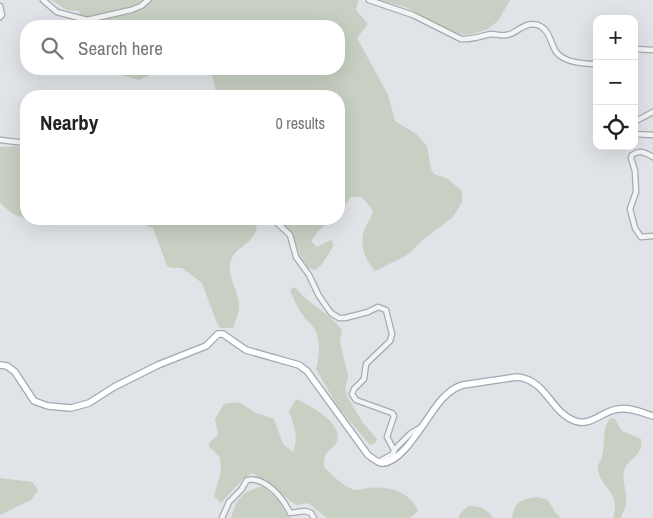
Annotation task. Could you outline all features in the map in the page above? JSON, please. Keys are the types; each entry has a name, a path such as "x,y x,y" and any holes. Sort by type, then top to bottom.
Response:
{"main road":[{"path":"0,365 7,366 15,372 34,401 48,406 71,408 90,403 158,365 206,346 218,334 224,334 246,350 298,365 307,371 368,455 378,462 390,461 402,453 442,399 455,387 463,385 517,377 526,378 536,383 562,413 577,422 592,420 619,408 653,416"}],"street":[{"path":"43,0 57,12 87,20 130,10 141,6 148,0"},
{"path":"369,0 413,15 461,39 492,34 508,36 519,28 537,25 547,32 555,51 564,59 593,64"},
{"path":"0,6 2,11 0,17"},
{"path":"638,50 653,50"},
{"path":"638,120 653,112"},
{"path":"638,134 653,135"},
{"path":"0,140 20,142"},
{"path":"653,156 644,152 637,152 632,155 636,192 630,209 635,228 641,236 653,236"},
{"path":"279,225 290,235 296,257 331,313 339,318 345,318 368,312 378,307 386,310 392,334 390,341 366,364 364,379 354,388 352,394 356,400 393,414 394,418 387,437 394,452"},
{"path":"378,462 392,456 411,433 421,428"},
{"path":"222,518 229,502 241,490 247,480 254,479 266,485 275,493 290,513 304,511 311,513 314,518"}],"green space":[{"path":"51,0 360,0 356,10 368,24 357,38 388,95 395,121 416,134 427,146 431,169 434,174 448,179 462,191 462,202 453,217 424,239 407,255 375,271 365,255 362,244 366,226 373,211 362,197 351,197 345,205 345,90 216,90 212,75 345,75 345,20 78,20 80,11 67,10"},
{"path":"380,0 510,0 498,21 486,30 469,35 455,33 437,26 408,8"},
{"path":"121,75 150,75 139,80"},
{"path":"20,146 20,216 12,213 0,203 0,147"},
{"path":"146,225 256,225 254,235 234,254 230,264 231,276 239,303 239,311 233,328 220,328 202,283 182,268 167,266 153,228"},
{"path":"283,225 326,225 319,230 311,241 317,247 331,240 334,245 322,264 315,270 308,268 299,254 293,235"},
{"path":"295,287 342,330 340,342 348,376 345,389 348,398 363,423 377,439 375,443 370,445 338,407 316,369 319,350 317,334 300,312 290,290"},
{"path":"296,399 324,415 335,427 337,441 326,454 324,467 345,485 354,490 383,488 398,491 410,499 418,511 410,518 327,518 308,503 296,505 252,473 243,479 221,503 214,496 221,471 220,457 210,448 209,443 218,435 215,419 224,404 239,402 256,413 274,419 283,444 293,452 296,437 289,411"},
{"path":"611,418 615,419 622,431 641,439 641,448 624,471 623,480 626,503 621,518 613,518 615,503 598,471 602,458 606,426"},
{"path":"0,478 32,482 38,490 31,500 0,515"},
{"path":"263,486 279,501 286,514 291,518 231,518 235,505 242,496 251,490"},
{"path":"538,497 548,500 561,518 512,518 517,504 523,500"},
{"path":"468,506 482,508 493,518 459,518 459,515"}]}
